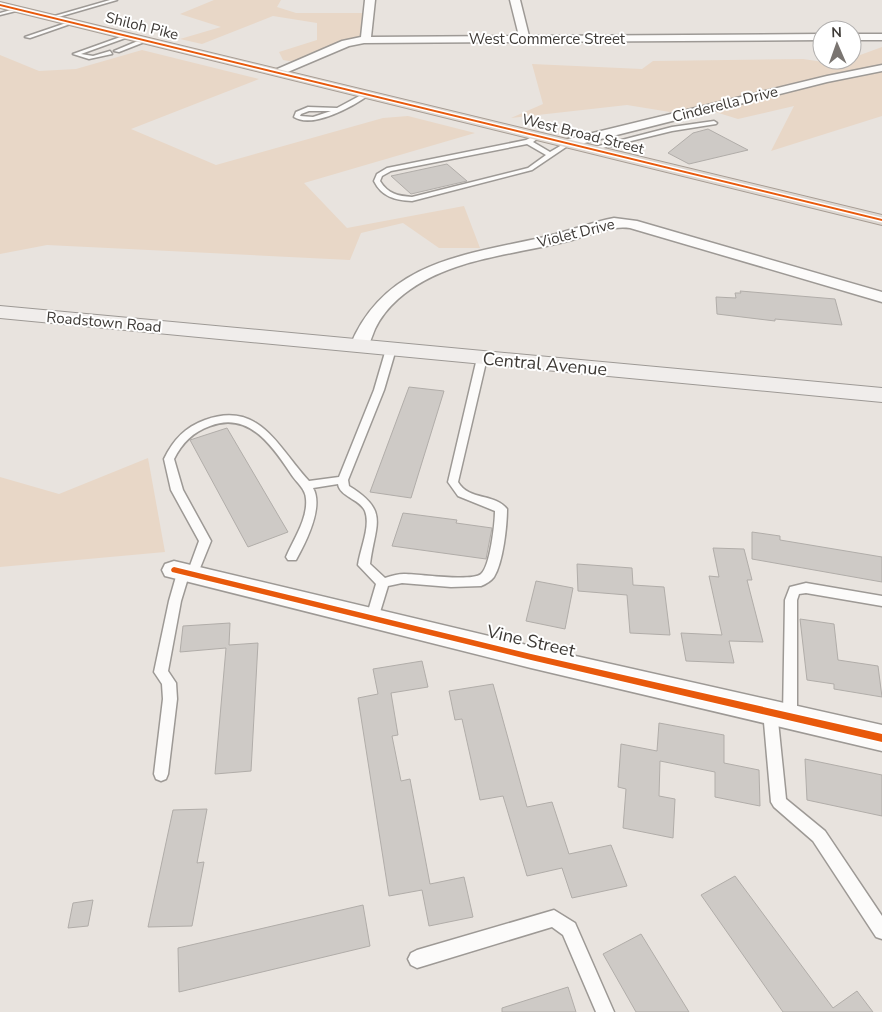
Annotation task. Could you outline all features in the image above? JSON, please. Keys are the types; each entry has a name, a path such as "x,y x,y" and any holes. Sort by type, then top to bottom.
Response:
{"highway":[{"name":"Shiloh Pike","path":"0,4 279,72"},
{"name":"West Broad Street","path":"279,72 533,139 569,143 882,220"}],"main road":[{"name":"Roadstown Road","path":"0,312 208,332"},
{"name":"Central Avenue","path":"208,332 882,395"}],"street":[{"path":"366,40 370,0"},
{"path":"515,0 525,39"},
{"name":"West Commerce Street","path":"279,72 346,43 366,40 812,37"},
{"path":"862,37 882,37"},
{"name":"Cinderella Drive","path":"569,143 827,79 882,68"},
{"name":"Violet Drive","path":"359,346 375,314 385,302 430,271 473,256 565,238 614,222 632,224 882,297"},
{"name":"Vine Street","path":"183,573 882,738"}],"lane":[{"path":"53,17 115,0"},
{"path":"0,14 18,9"},
{"path":"28,37 74,22"},
{"path":"110,53 100,57 85,58 76,54 128,36"},
{"path":"117,51 146,40"},
{"path":"336,109 308,109 298,113 297,116 304,120 317,119 367,94"},
{"path":"590,148 672,129 714,124"},
{"path":"550,155 533,139 389,169 379,175 377,181 381,190 386,194 397,198 412,199 530,170 569,143"},
{"path":"383,583 364,565 366,548 374,519 368,505 358,496 344,488 343,480 379,390 391,349"},
{"path":"383,583 402,578 451,582 481,581 489,575 502,519 501,509 492,502 469,498 456,489 454,482 482,358"},
{"path":"161,774 170,699 169,683 161,672 175,601 183,573 205,541 177,490 169,458 180,441 199,427 218,420 233,418 248,422 260,429 286,457 297,475 308,485 312,501 309,517 292,557"},
{"path":"308,485 343,480"},
{"path":"372,618 383,583"},
{"path":"882,601 806,588 794,590 790,600 780,714 779,802 819,836 882,931"},
{"path":"417,959 554,918 570,930 605,1012"}],"shaded area":[{"path":"214,0 281,0 277,7 296,13 372,13 369,41 300,63 283,60 279,52 317,40 317,23 273,16 202,44 180,39 221,27 180,14"},
{"path":"882,47 882,116 771,151 794,106 738,119 699,107 670,112 627,105 511,118 543,104 532,64 642,69 653,61 803,59 812,60 812,70 862,70 862,54"},
{"path":"142,50 259,79 131,129 216,165 383,118 408,116 475,133 304,183 347,228 464,206 480,248 439,248 403,223 361,233 350,260 47,245 0,254 0,55 39,71 76,69"},
{"path":"148,458 165,552 0,567 0,477 59,494"}],"building":[{"path":"708,129 748,150 689,164 668,153 693,133"},
{"path":"447,164 467,181 411,194 391,176"},
{"path":"740,291 835,299 842,325 775,319 775,321 717,314 716,297 736,298 735,293 741,293"},
{"path":"409,387 444,391 411,498 370,492"},
{"path":"227,428 288,532 248,547 190,440"},
{"path":"403,513 457,520 456,523 492,528 486,559 392,546"},
{"path":"752,532 780,536 780,540 882,557 882,582 752,559"},
{"path":"713,548 744,549 752,580 747,580 763,642 729,641 734,663 686,661 681,633 722,635 709,576 719,577"},
{"path":"577,564 632,568 633,585 664,587 670,635 630,633 627,595 578,591"},
{"path":"536,581 573,588 565,629 526,621"},
{"path":"800,619 834,624 838,660 878,666 882,697 834,689 834,684 807,680"},
{"path":"230,623 229,645 258,643 251,771 215,774 226,648 180,652 183,626"},
{"path":"422,661 428,687 391,693 398,735 392,736 401,781 410,779 430,884 464,877 473,917 429,926 422,890 389,896 358,698 378,694 373,669"},
{"path":"493,684 527,807 552,802 569,854 611,845 627,886 572,898 562,868 527,876 503,796 480,800 462,719 455,720 449,691"},
{"path":"659,723 724,735 724,763 759,770 760,806 715,797 715,772 660,761 659,796 675,799 673,838 623,828 626,789 618,787 621,744 657,751"},
{"path":"805,759 882,775 882,816 807,800"},
{"path":"207,809 197,863 204,862 192,926 148,927 173,810"},
{"path":"735,876 833,1008 857,991 873,1012 783,1012 701,895"},
{"path":"93,900 88,926 68,928 73,903"},
{"path":"363,905 370,946 179,992 178,948"},
{"path":"641,934 689,1012 636,1012 603,954"},
{"path":"568,987 576,1012 502,1012 502,1008"}],"cycle path":[{"path":"0,5 882,220"},
{"path":"174,570 531,657 882,738"}]}
